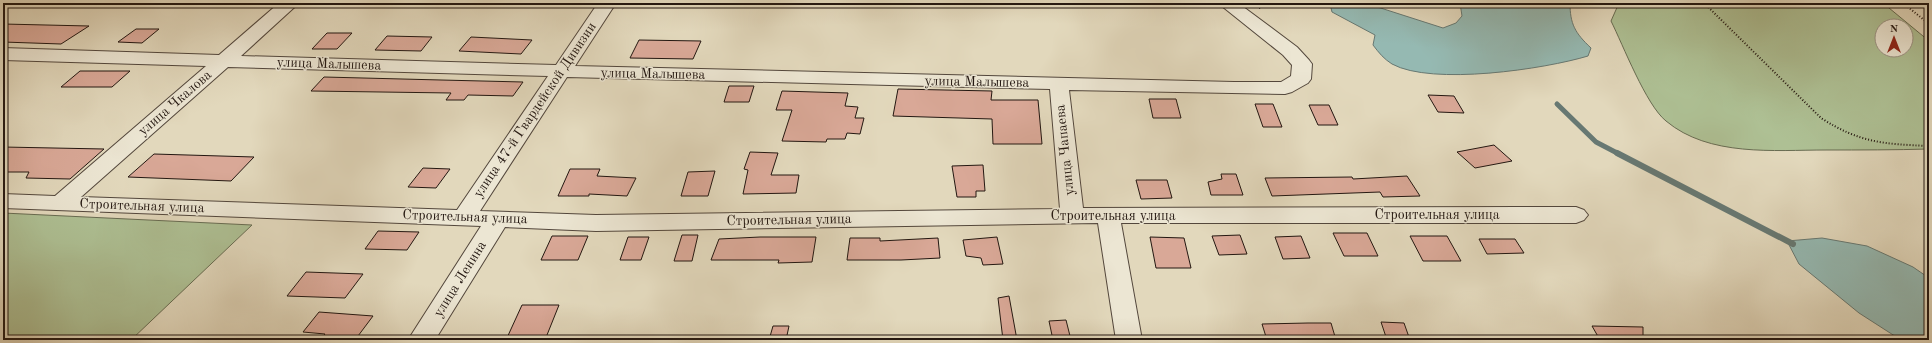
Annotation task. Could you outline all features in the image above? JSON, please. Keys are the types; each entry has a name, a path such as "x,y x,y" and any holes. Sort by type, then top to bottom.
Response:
{"street":[{"name":"улица Чкалова","path":"60,203 290,3"},
{"name":"улица 47-й Гвардейской Дивизии","path":"464,217 607,3"},
{"name":"улица Малышева","path":"3,54 561,71 1234,88 1285,88 1301,79 1302,64 1290,51 1227,3"},
{"name":"улица Чапаева","path":"1059,84 1072,216"},
{"name":"Строительная улица","path":"3,201 596,222 1072,216 1576,215"},
{"path":"1108,216 1129,340"},
{"name":"улица Ленина","path":"421,340 498,219"}],"path":[{"path":"1704,3 1822,118 1838,129 1859,140 1877,144 1929,146"},
{"path":"1903,3 1929,24"}],"green space":[{"path":"1619,3 1883,3 1901,18 1874,18 1874,58 1914,58 1914,29 1929,41 1929,149 1764,150 1722,146 1702,141 1683,133 1666,121 1658,113 1643,89 1611,21"},
{"path":"3,213 252,225 131,340 3,340"}],"water":[{"path":"1365,3 1443,28 1456,23 1462,16 1460,3 1570,3 1571,17 1574,28 1591,48 1588,56 1545,66 1518,70 1460,75 1410,71 1386,60 1373,45 1375,35 1332,12 1330,4"},
{"path":"1822,238 1867,246 1913,267 1929,278 1929,340 1901,340 1859,313 1799,264 1787,241"}],"building":[{"path":"3,24 89,26 61,44 3,42"},
{"path":"136,29 159,29 142,43 118,42"},
{"path":"327,33 352,33 337,49 312,49"},
{"path":"387,36 432,37 421,51 375,50"},
{"path":"471,37 532,40 521,54 459,51"},
{"path":"639,40 701,41 693,59 630,58"},
{"path":"80,71 130,71 112,87 61,87"},
{"path":"324,77 523,82 513,96 468,95 464,100 446,100 451,93 311,91"},
{"path":"729,86 754,86 749,102 724,102"},
{"path":"898,89 992,91 991,100 1038,100 1042,144 993,144 992,119 893,116"},
{"path":"782,91 848,93 845,106 858,107 855,118 864,118 860,134 847,133 845,139 827,139 826,142 782,141 792,110 776,110"},
{"path":"1428,95 1454,96 1464,113 1438,112"},
{"path":"1149,99 1176,99 1181,118 1153,118"},
{"path":"1255,104 1273,104 1282,127 1263,127"},
{"path":"1309,105 1329,105 1338,125 1318,125"},
{"path":"1494,145 1512,161 1475,168 1457,152"},
{"path":"3,147 104,149 70,179 26,178 29,172 3,172"},
{"path":"750,152 778,153 771,175 799,175 796,193 743,194 748,170 744,169"},
{"path":"154,154 254,157 231,181 128,177"},
{"path":"983,165 985,191 976,191 976,197 957,197 952,166"},
{"path":"423,168 450,169 436,188 408,187"},
{"path":"570,169 600,169 597,176 636,178 627,196 589,194 589,196 558,196"},
{"path":"715,171 708,196 681,196 688,172"},
{"path":"1221,174 1236,174 1243,195 1211,195 1208,182 1222,179"},
{"path":"1407,176 1420,196 1383,197 1380,192 1272,196 1265,178 1352,177 1353,179"},
{"path":"1136,180 1167,180 1172,198 1141,199"},
{"path":"378,231 419,232 407,250 365,249"},
{"path":"1333,233 1367,233 1378,256 1344,256"},
{"path":"682,235 698,235 692,261 674,261"},
{"path":"1240,235 1247,254 1219,255 1212,236"},
{"path":"552,236 588,236 578,260 541,260"},
{"path":"1301,236 1310,258 1283,259 1275,237"},
{"path":"1410,236 1447,236 1461,261 1423,261"},
{"path":"628,237 649,237 641,260 620,260"},
{"path":"816,237 812,262 778,263 779,260 711,260 719,239"},
{"path":"997,237 1003,264 983,265 981,258 966,256 963,240"},
{"path":"1150,237 1184,238 1191,268 1156,268"},
{"path":"850,238 880,238 880,241 938,238 940,258 847,260"},
{"path":"1479,239 1515,239 1524,253 1487,254"},
{"path":"306,272 363,274 345,298 287,296"},
{"path":"1009,296 1017,340 1003,340 998,298"},
{"path":"522,305 559,305 545,340 506,340"},
{"path":"319,312 373,316 355,340 320,340 325,334 303,332"},
{"path":"1066,320 1071,340 1053,340 1049,321"},
{"path":"1381,322 1404,323 1410,340 1387,340"},
{"path":"1331,323 1336,340 1267,340 1262,324"},
{"path":"773,326 789,326 786,340 769,340"},
{"path":"1592,326 1643,327 1643,340 1600,340"}],"waterway":[{"path":"1557,104 1596,142 1619,154"},
{"path":"1617,153 1793,244"}]}
